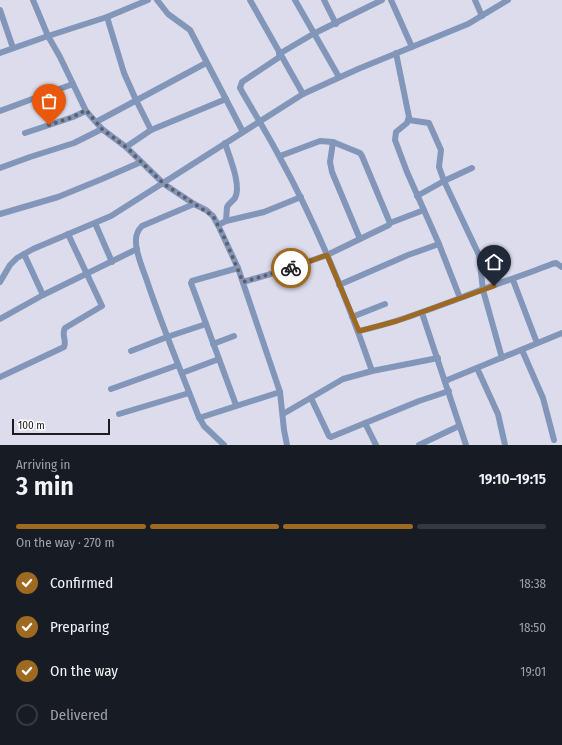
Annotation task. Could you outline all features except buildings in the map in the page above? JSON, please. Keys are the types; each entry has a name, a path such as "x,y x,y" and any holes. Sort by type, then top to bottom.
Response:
{"street":[{"path":"33,0 48,36 86,110 102,129 126,147 164,184 213,216 238,268 280,392 287,445"},
{"path":"0,53 107,17 148,0"},
{"path":"158,0 168,14 190,30 243,132"},
{"path":"250,0 303,94"},
{"path":"295,0 339,78"},
{"path":"324,0 336,24"},
{"path":"372,371 359,331 327,255 280,156 240,88 240,84 280,55 313,34 382,0"},
{"path":"391,0 412,47"},
{"path":"475,0 482,16"},
{"path":"1,277 17,258 111,216 145,194 164,184 225,143 303,94 396,53 468,24 508,0"},
{"path":"0,10 13,48"},
{"path":"107,17 120,62 136,100 151,130"},
{"path":"396,53 409,120"},
{"path":"96,122 206,63"},
{"path":"0,111 73,84"},
{"path":"126,147 151,130 226,99"},
{"path":"25,133 73,117 86,110"},
{"path":"409,120 427,122 430,125 441,150 439,167 444,181 479,255 483,290 502,358"},
{"path":"409,120 396,132 395,140 460,298"},
{"path":"0,168 30,157 74,144 102,129"},
{"path":"280,156 320,141 333,142 360,152 390,223"},
{"path":"333,142 330,162 332,172 360,239"},
{"path":"225,143 237,184 235,199 227,207 226,221"},
{"path":"0,214 58,197 141,162"},
{"path":"417,196 472,168"},
{"path":"218,225 226,221 264,212 300,197"},
{"path":"194,204 142,226 139,229 136,238 137,249 154,302 199,418 204,426 224,445"},
{"path":"243,282 291,268 327,255 389,225 390,223 424,210"},
{"path":"95,223 112,262"},
{"path":"0,377 64,347 65,342 63,334 65,328 102,305 68,234"},
{"path":"339,285 408,255 439,244"},
{"path":"0,319 43,295 137,249"},
{"path":"24,254 43,295"},
{"path":"359,331 382,326 513,280 552,264 556,263 562,267"},
{"path":"236,405 191,283 192,281 238,268"},
{"path":"513,280 537,343"},
{"path":"352,317 385,304"},
{"path":"422,312 466,445"},
{"path":"131,351 206,324"},
{"path":"445,381 562,333"},
{"path":"213,344 234,336"},
{"path":"522,350 543,398 554,440"},
{"path":"283,414 343,379 372,371 438,358"},
{"path":"182,373 219,359"},
{"path":"111,389 178,365"},
{"path":"477,368 498,414 505,445"},
{"path":"311,398 329,436 333,437 419,401 449,391"},
{"path":"199,418 280,392"},
{"path":"119,414 189,393"},
{"path":"365,423 376,445"},
{"path":"419,445 459,426"}],"way so far":[{"path":"49,125 73,117 86,110 102,129 126,147 164,184 213,216 225,239 243,282 291,268"}],"route":[{"path":"291,268 327,255 359,331 382,326 436,308 494,286"}]}
